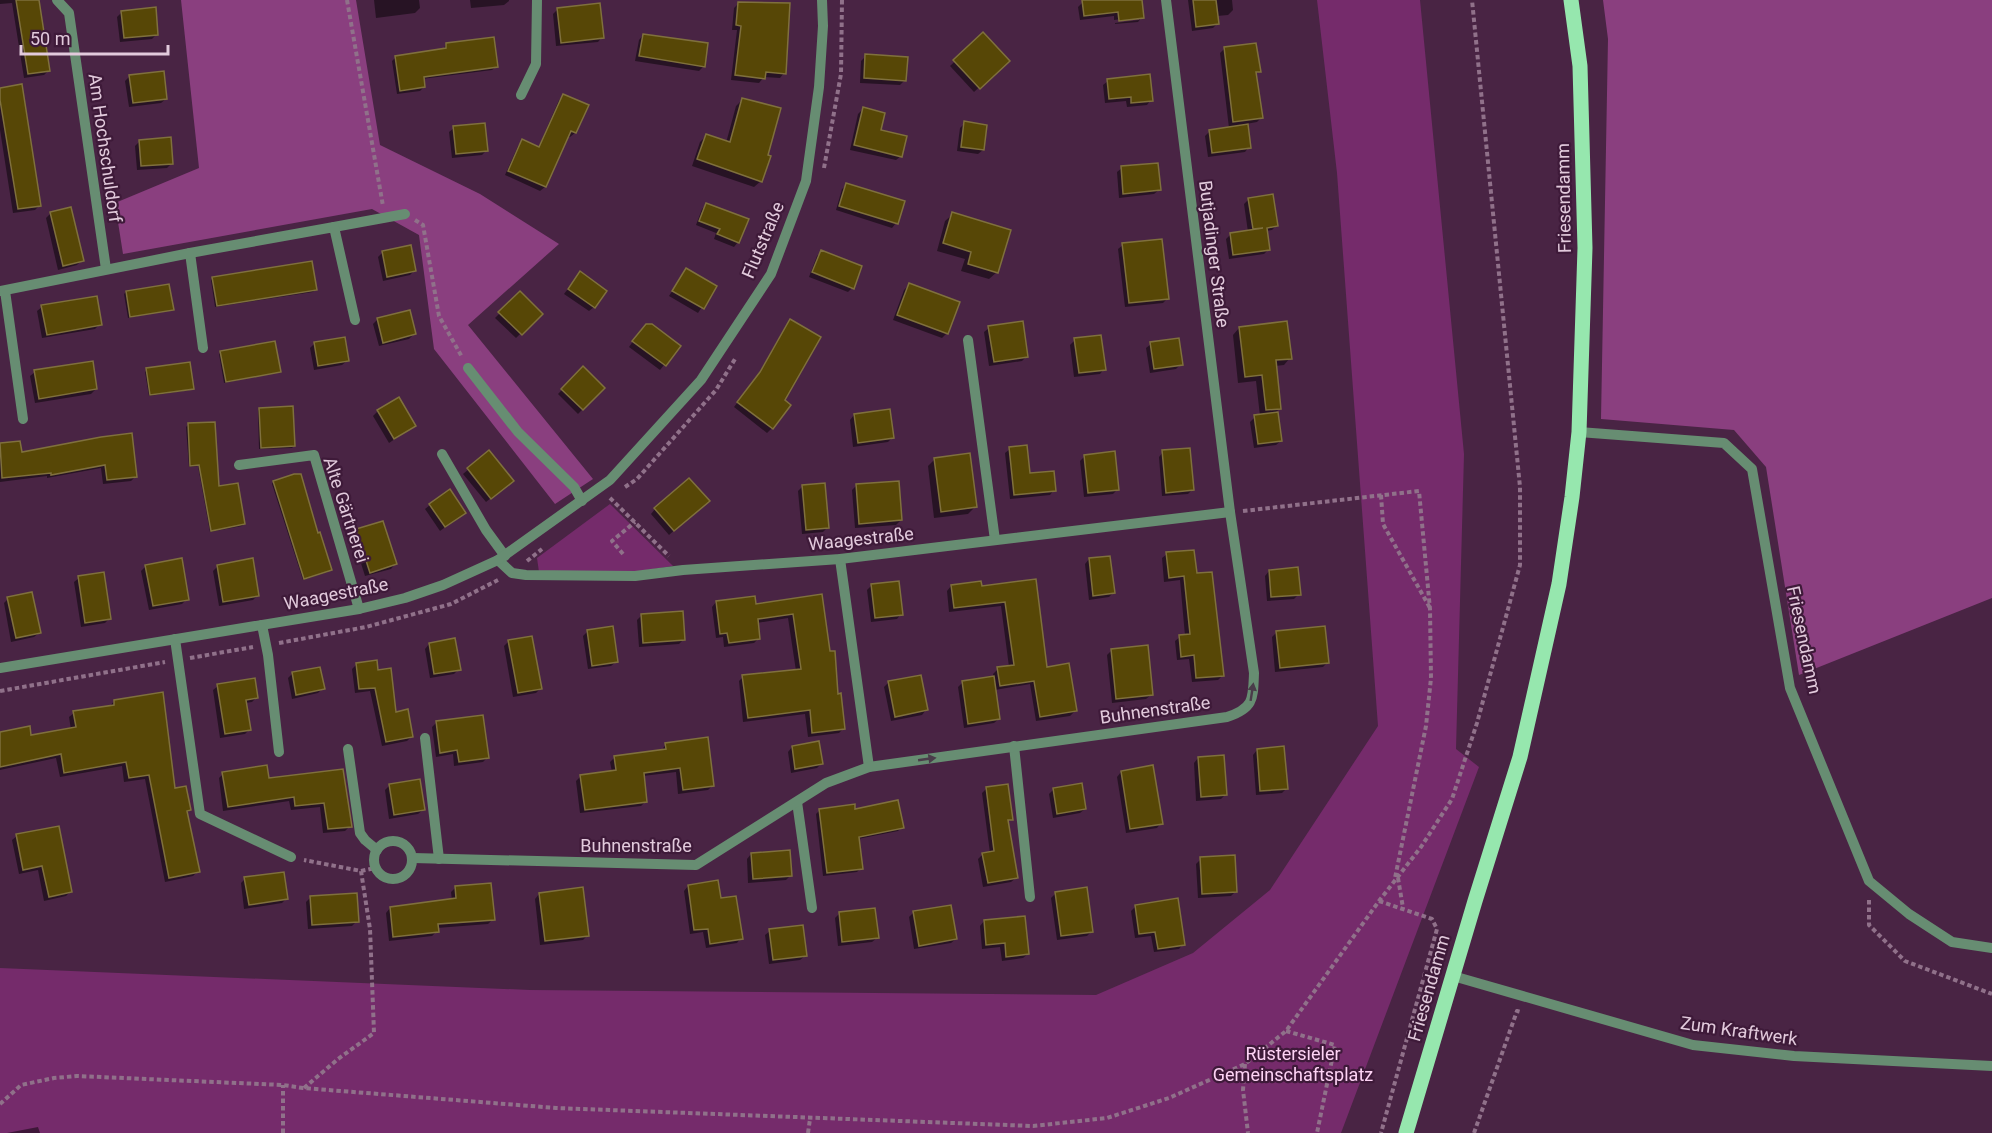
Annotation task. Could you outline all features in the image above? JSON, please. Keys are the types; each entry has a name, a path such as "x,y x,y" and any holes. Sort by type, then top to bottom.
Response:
{"main road":[{"name":"Friesendamm","path":"1406,1133 1520,757 1559,584 1579,432 1585,248 1580,66 1571,0"}],"street":[{"name":"Am Hochschuldorf","path":"57,0 69,13 106,269"},
{"path":"521,95 536,64 537,0"},
{"name":"Flutstraße","path":"610,480 701,380 771,274 806,181 819,87 824,26 822,0"},
{"name":"Butjadinger Straße","path":"1166,0 1230,512"},
{"path":"23,419 2,291 106,269 405,214"},
{"path":"334,227 355,320"},
{"path":"190,253 203,348"},
{"path":"968,340 995,540"},
{"path":"468,368 518,432 574,487 582,501"},
{"name":"Friesendamm","path":"1579,432 1724,443 1752,469 1790,688 1869,881 1909,914 1952,942 1992,948"},
{"path":"442,454 501,558"},
{"name":"Alte Gärtnerei","path":"239,465 314,455 359,609"},
{"name":"Waagestraße","path":"0,668 359,609 405,598 443,585 501,558 610,480"},
{"name":"Waagestraße","path":"501,558 512,573 526,575 635,576 683,570 840,559 1230,512"},
{"name":"Buhnenstraße","path":"413,858 696,865 826,783 869,767 1227,717 1243,712 1253,699 1254,673 1230,512"},
{"path":"840,559 869,767"},
{"path":"262,625 268,655 279,752"},
{"path":"175,639 200,814 291,857"},
{"path":"426,738 439,859"},
{"path":"1014,746 1030,897"},
{"path":"348,749 360,833 377,850"},
{"path":"797,802 813,908"},
{"path":"386,842 400,842 410,850 413,858 408,874 396,880 380,875 375,867 374,858 377,850 386,842"},
{"name":"Zum Kraftwerk","path":"1453,976 1693,1045 1794,1056 1992,1066"}],"path":[{"path":"347,0 384,212 399,211 423,225 439,316 468,368"},
{"path":"0,1104 21,1085 77,1076 284,1085 556,1108 1033,1126 1107,1118 1169,1098 1245,1064 1286,1031 1379,901 1421,847 1452,799 1477,723 1520,565 1520,487 1473,0"},
{"path":"1230,512 1419,491 1430,609 1431,678 1426,726 1396,879 1403,908"},
{"path":"1381,495 1383,524 1430,609"},
{"path":"610,498 683,570"},
{"path":"623,554 612,542 634,522"},
{"path":"291,857 361,871 375,867"},
{"path":"303,1088 374,1033 370,929 361,871"},
{"path":"1869,881 1869,924 1905,961 1992,994"},
{"path":"1379,901 1432,919 1437,929 1381,1133"},
{"path":"1474,1133 1517,1011"},
{"path":"1286,1031 1335,1045 1317,1133"},
{"path":"1245,1064 1243,1090 1248,1133"},
{"path":"283,1133 284,1085"},
{"path":"808,1133 810,1119"}],"green space":[{"name":"Rüstersieler Gemeinschaftsplatz","path":"1317,0 1420,0 1464,454 1456,749 1479,767 1341,1133 0,1133 0,968 530,990 1096,995 1193,953 1270,890 1378,726 1337,173"},
{"path":"610,504 673,566 634,572 539,572 537,558"}],"shaded area":[{"path":"181,0 356,0 380,145 480,194 559,244 468,325 593,479 555,504 434,349 419,235 372,209 123,254 115,203 199,168"},
{"path":"1603,0 1992,0 1992,598 1799,675 1766,467 1734,430 1601,419 1608,39"}],"building":[{"path":"16,0 39,0 50,71 28,74"},
{"path":"1082,0 1142,0 1144,18 1119,21 1118,12 1084,16"},
{"path":"1193,0 1216,0 1219,24 1196,27"},
{"path":"738,2 790,3 786,74 766,72 765,79 735,75 741,26 736,25"},
{"path":"600,3 604,38 561,43 557,8"},
{"path":"156,7 158,35 124,38 121,11"},
{"path":"983,32 1010,61 980,89 953,60"},
{"path":"643,34 708,43 705,67 639,56"},
{"path":"494,37 498,67 424,77 425,87 400,91 395,56 446,48 446,43"},
{"path":"1256,43 1261,72 1256,72 1263,118 1233,122 1224,47"},
{"path":"865,54 908,57 906,81 864,78"},
{"path":"164,71 167,99 133,103 129,75"},
{"path":"1150,74 1153,101 1131,103 1131,97 1109,99 1107,79"},
{"path":"22,84 41,206 18,209 0,88"},
{"path":"563,94 589,105 576,133 571,131 546,187 508,171 522,139 539,147"},
{"path":"742,98 781,108 768,155 771,156 762,182 697,159 706,134 730,142"},
{"path":"863,107 885,113 881,130 907,136 902,157 854,145"},
{"path":"964,121 987,125 984,150 961,147"},
{"path":"485,123 488,151 456,154 453,126"},
{"path":"1248,124 1251,148 1212,153 1209,130"},
{"path":"171,137 173,164 141,166 139,140"},
{"path":"1158,163 1161,190 1123,194 1121,166"},
{"path":"846,183 905,201 898,224 839,206"},
{"path":"1273,194 1278,226 1267,228 1270,250 1233,255 1230,233 1263,228 1253,229 1248,198"},
{"path":"706,203 749,219 739,243 717,234 720,229 699,221"},
{"path":"71,207 84,261 63,266 50,212"},
{"path":"952,212 1011,230 998,273 968,264 971,252 943,243"},
{"path":"1162,239 1169,299 1129,303 1122,243"},
{"path":"411,245 416,271 387,277 382,251"},
{"path":"821,250 862,266 854,289 812,272"},
{"path":"312,261 317,290 217,306 212,277"},
{"path":"686,268 717,286 704,309 672,291"},
{"path":"580,271 607,291 595,308 568,289"},
{"path":"909,283 960,302 948,334 897,315"},
{"path":"169,284 174,310 130,317 126,291"},
{"path":"520,291 543,314 522,335 498,312"},
{"path":"97,296 102,325 47,335 41,305"},
{"path":"410,310 416,334 383,343 377,318"},
{"path":"790,319 821,337 785,400 791,405 773,429 737,402 760,372"},
{"path":"1023,321 1028,357 994,362 988,326"},
{"path":"1287,321 1292,359 1276,360 1281,409 1266,410 1262,375 1245,377 1239,327"},
{"path":"646,324 652,324 681,346 666,366 632,341"},
{"path":"1101,335 1106,370 1079,373 1074,338"},
{"path":"345,337 349,361 318,366 314,342"},
{"path":"1179,338 1183,365 1154,369 1150,342"},
{"path":"275,341 281,372 226,382 220,351"},
{"path":"93,361 97,389 39,399 34,370"},
{"path":"190,362 194,389 150,395 146,368"},
{"path":"583,366 605,388 583,410 561,389"},
{"path":"399,397 416,426 394,439 377,410"},
{"path":"293,406 295,446 261,448 259,408"},
{"path":"890,409 894,438 858,443 854,414"},
{"path":"1278,412 1282,441 1258,444 1254,415"},
{"path":"215,422 219,486 238,483 245,524 211,531 199,465 190,466 188,423"},
{"path":"132,433 137,477 107,480 105,465 51,475 51,473 2,478 0,443 20,441 22,452"},
{"path":"1027,445 1030,473 1054,471 1056,491 1014,495 1009,447"},
{"path":"1190,448 1194,490 1166,493 1162,450"},
{"path":"489,450 514,481 491,499 467,468"},
{"path":"1115,451 1119,490 1088,493 1084,455"},
{"path":"970,453 977,507 941,512 934,458"},
{"path":"301,474 318,533 320,532 332,570 304,579 273,481"},
{"path":"689,478 710,501 674,531 654,508"},
{"path":"899,481 902,520 859,524 856,484"},
{"path":"825,483 829,528 806,530 802,485"},
{"path":"450,489 466,513 445,527 429,504"},
{"path":"383,521 397,564 370,573 356,529"},
{"path":"1194,550 1197,573 1212,572 1224,676 1196,678 1194,655 1181,657 1179,635 1190,634 1184,576 1169,578 1166,552"},
{"path":"1110,556 1115,593 1093,596 1089,558"},
{"path":"182,558 189,600 153,606 145,565"},
{"path":"253,558 259,596 223,602 217,565"},
{"path":"1298,567 1301,595 1271,597 1269,570"},
{"path":"104,572 111,619 85,623 78,576"},
{"path":"1036,579 1047,667 1069,663 1077,711 1040,717 1034,681 1000,686 997,667 1014,665 1005,602 954,608 951,585 981,581 982,586"},
{"path":"899,581 903,615 875,618 871,584"},
{"path":"32,592 41,633 16,638 7,597"},
{"path":"822,594 830,651 835,651 838,694 841,693 845,729 812,733 810,710 748,718 742,675 801,669 793,614 758,619 760,639 729,643 727,633 720,634 716,601 755,596 756,604"},
{"path":"683,611 685,640 643,643 641,614"},
{"path":"613,626 618,662 592,666 587,630"},
{"path":"1325,626 1329,663 1280,668 1276,631"},
{"path":"532,636 542,689 518,693 508,640"},
{"path":"455,638 461,670 434,674 429,643"},
{"path":"1148,645 1153,695 1116,699 1111,649"},
{"path":"377,660 378,670 391,668 396,712 408,709 413,737 386,742 375,688 359,689 356,663"},
{"path":"320,667 325,689 296,695 292,672"},
{"path":"921,675 928,710 895,717 888,681"},
{"path":"994,676 1000,719 968,724 962,681"},
{"path":"255,678 258,698 246,700 251,730 225,734 217,684"},
{"path":"163,692 175,788 186,786 191,810 187,811 200,872 169,878 149,775 129,778 126,762 64,773 61,754 0,767 0,732 30,726 31,735 76,727 73,711 114,705 114,700"},
{"path":"483,715 489,758 459,762 457,750 440,753 436,721"},
{"path":"708,737 714,786 683,790 680,768 644,773 647,802 585,810 580,775 616,770 614,756 666,749 665,743"},
{"path":"819,741 823,764 795,769 792,746"},
{"path":"1284,746 1288,789 1260,791 1257,749"},
{"path":"1224,755 1227,795 1201,797 1198,757"},
{"path":"267,765 269,778 343,769 352,827 328,829 324,803 295,806 294,797 228,807 222,772"},
{"path":"1153,765 1163,824 1130,829 1121,771"},
{"path":"420,779 425,810 394,815 389,784"},
{"path":"1082,783 1086,809 1057,814 1053,788"},
{"path":"1008,784 1013,820 1008,820 1018,878 988,883 982,853 994,851 986,787"},
{"path":"898,800 904,828 859,837 863,869 827,873 819,809 855,804 855,809"},
{"path":"59,826 72,892 49,897 42,866 23,870 16,834"},
{"path":"790,850 792,876 753,879 751,853"},
{"path":"1235,855 1237,892 1202,894 1200,857"},
{"path":"284,872 288,899 249,905 244,877"},
{"path":"718,880 721,898 736,896 743,939 710,944 708,929 694,930 688,885"},
{"path":"491,883 495,920 438,924 439,932 393,937 390,907 456,898 455,886"},
{"path":"583,887 589,936 545,941 539,893"},
{"path":"1087,887 1093,932 1061,936 1055,892"},
{"path":"357,893 359,922 312,925 310,896"},
{"path":"1178,898 1185,945 1158,949 1155,932 1139,934 1135,905"},
{"path":"951,905 957,939 919,946 913,911"},
{"path":"875,908 879,938 842,942 839,912"},
{"path":"1025,916 1029,954 1006,957 1005,943 986,945 984,920"},
{"path":"803,925 807,956 773,960 769,929"}]}
